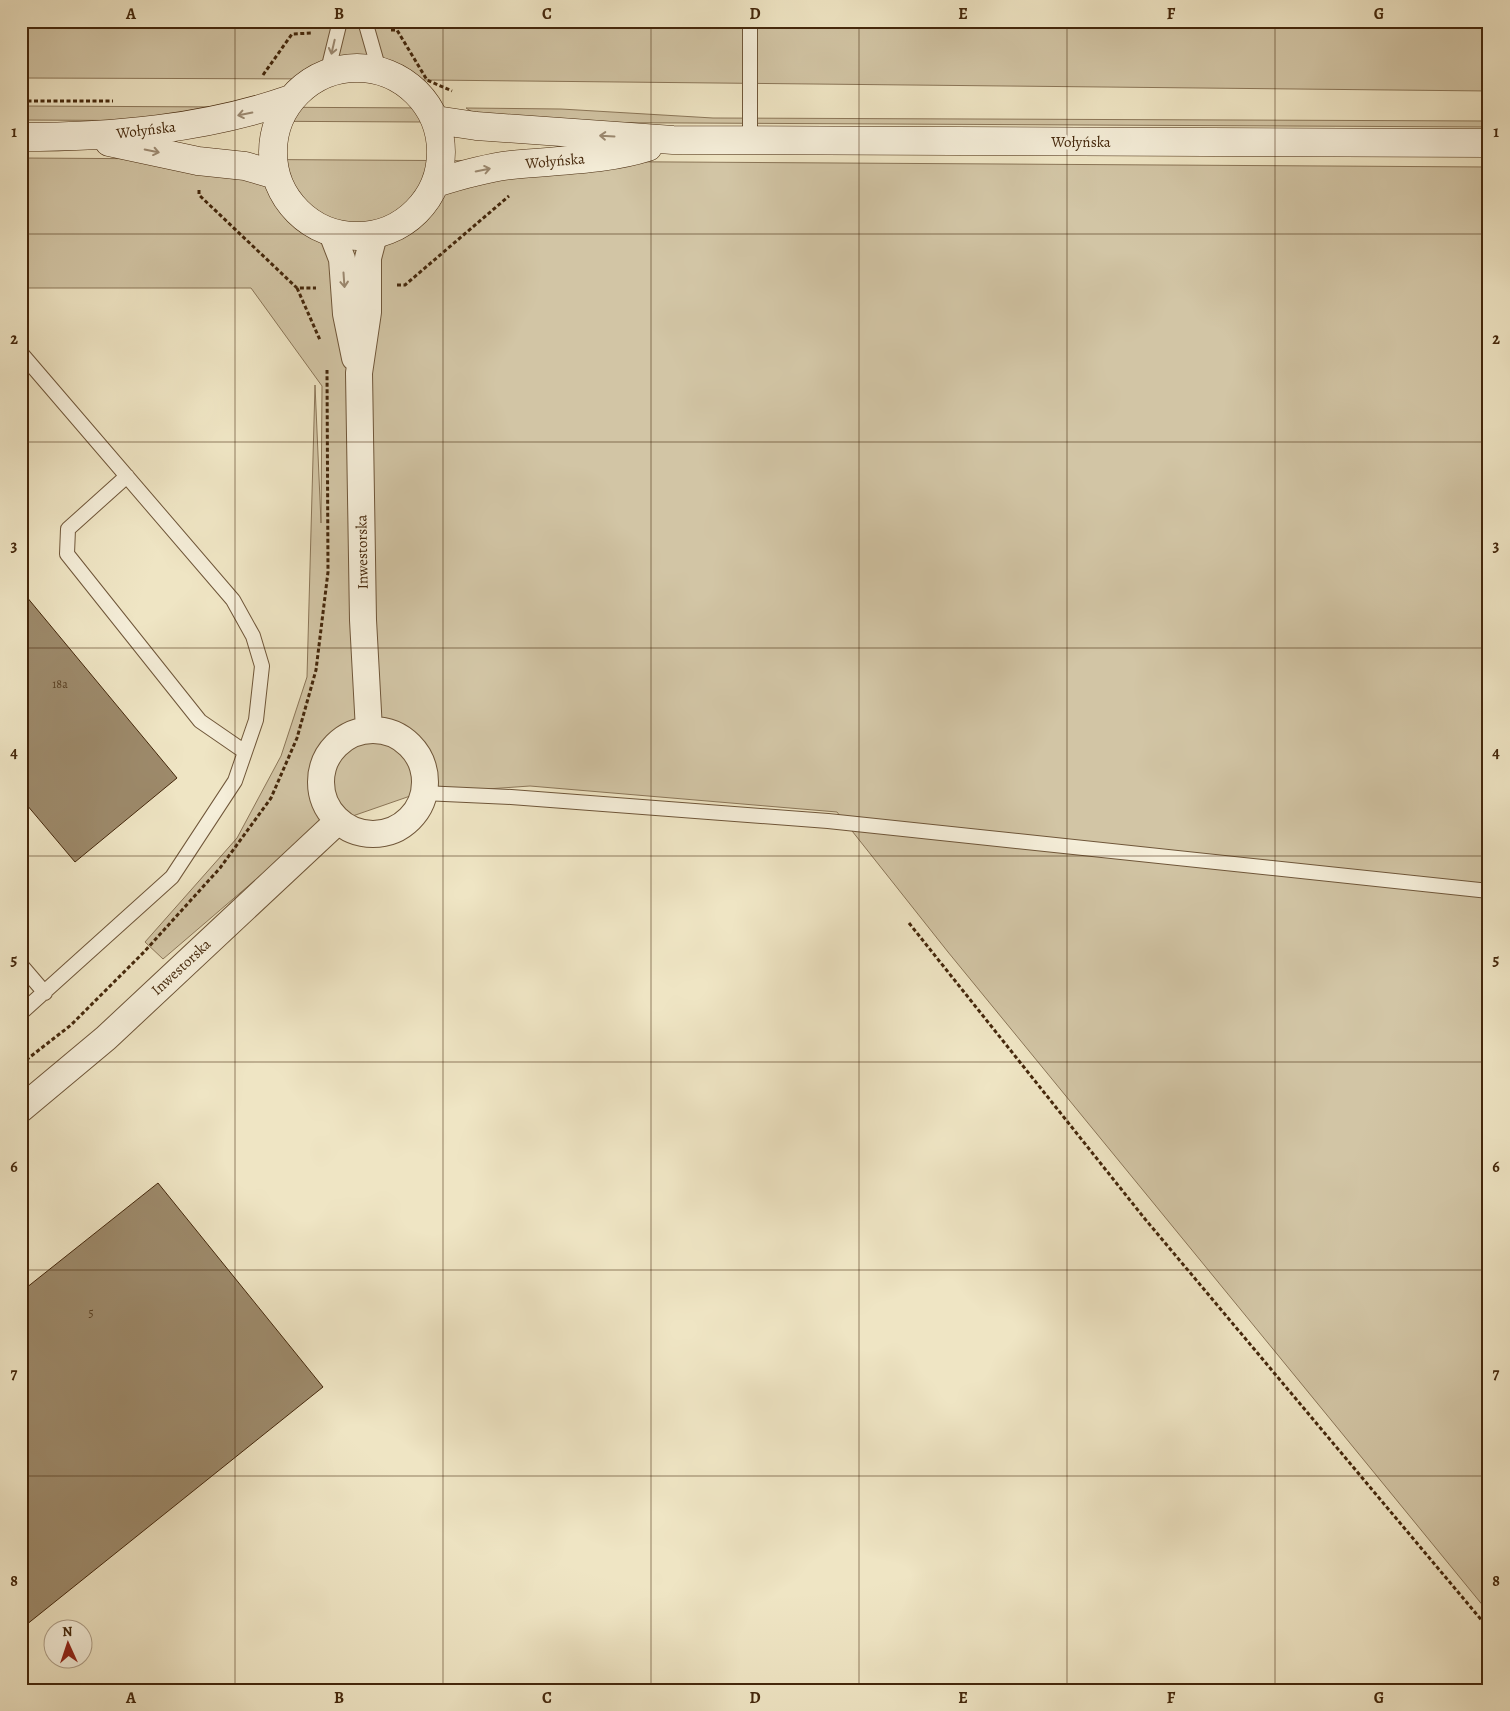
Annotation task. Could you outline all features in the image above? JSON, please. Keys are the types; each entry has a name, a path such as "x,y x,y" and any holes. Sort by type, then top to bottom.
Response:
{"main road":[{"path":"360,68 379,70 397,77 413,88 426,103 436,120 442,151 436,183 426,201 412,217 394,228 374,235 353,236 332,233 313,224 296,211 284,194 276,174 273,155 274,135 281,116 291,100 305,86 340,69 360,68"},
{"name":"Wołyńska","path":"21,137 88,137 197,123 254,112 291,100"},
{"name":"Wołyńska","path":"436,120 532,131 674,140 1489,143"},
{"name":"Wołyńska","path":"88,137 198,161 245,166 276,174"},
{"name":"Wołyńska","path":"436,183 467,173 509,165 628,153 674,140"}],"street":[{"name":"Inwestorska","path":"332,233 342,259 346,314 359,373"},
{"name":"Inwestorska","path":"370,730 363,620 359,373 368,312 368,258 374,235"},
{"path":"370,730 393,734 412,748 423,770 423,793 418,807 408,820 396,828 381,833 366,833 351,829 338,821 328,809 322,794 321,780 324,764 331,751 341,740 355,733 370,730"},
{"name":"Inwestorska","path":"21,1109 106,1038 338,821"}],"lane":[{"path":"328,74 340,21"},
{"path":"365,21 379,70"},
{"path":"750,21 750,140"},
{"path":"21,353 233,600 253,636 262,666 256,720 235,781 172,877 21,1013"},
{"path":"127,476 68,528 67,554 200,721 245,752"},
{"path":"423,793 511,796 828,821 1078,849 1489,891"},
{"path":"21,965 45,993"}],"path":[{"path":"297,288 323,348"},
{"path":"327,366 328,572"},
{"path":"909,922 1145,1219 1489,1629"}],"shaded area":[{"path":"21,21 1489,21 1489,91 330,79 21,78"},
{"path":"21,106 439,108 420,122 21,120"},
{"path":"466,108 561,109 713,118 1489,121 1489,127 487,122"},
{"path":"21,158 1489,167 1489,1613 948,952 837,812 530,786 416,794 344,819 275,863 163,959 145,942 237,838 281,756 307,677 315,385 321,523 322,386 251,288 21,288"}],"building":[{"path":"21,590 177,778 75,862 21,798"},
{"path":"158,1183 323,1387 21,1629 21,1292"}]}
